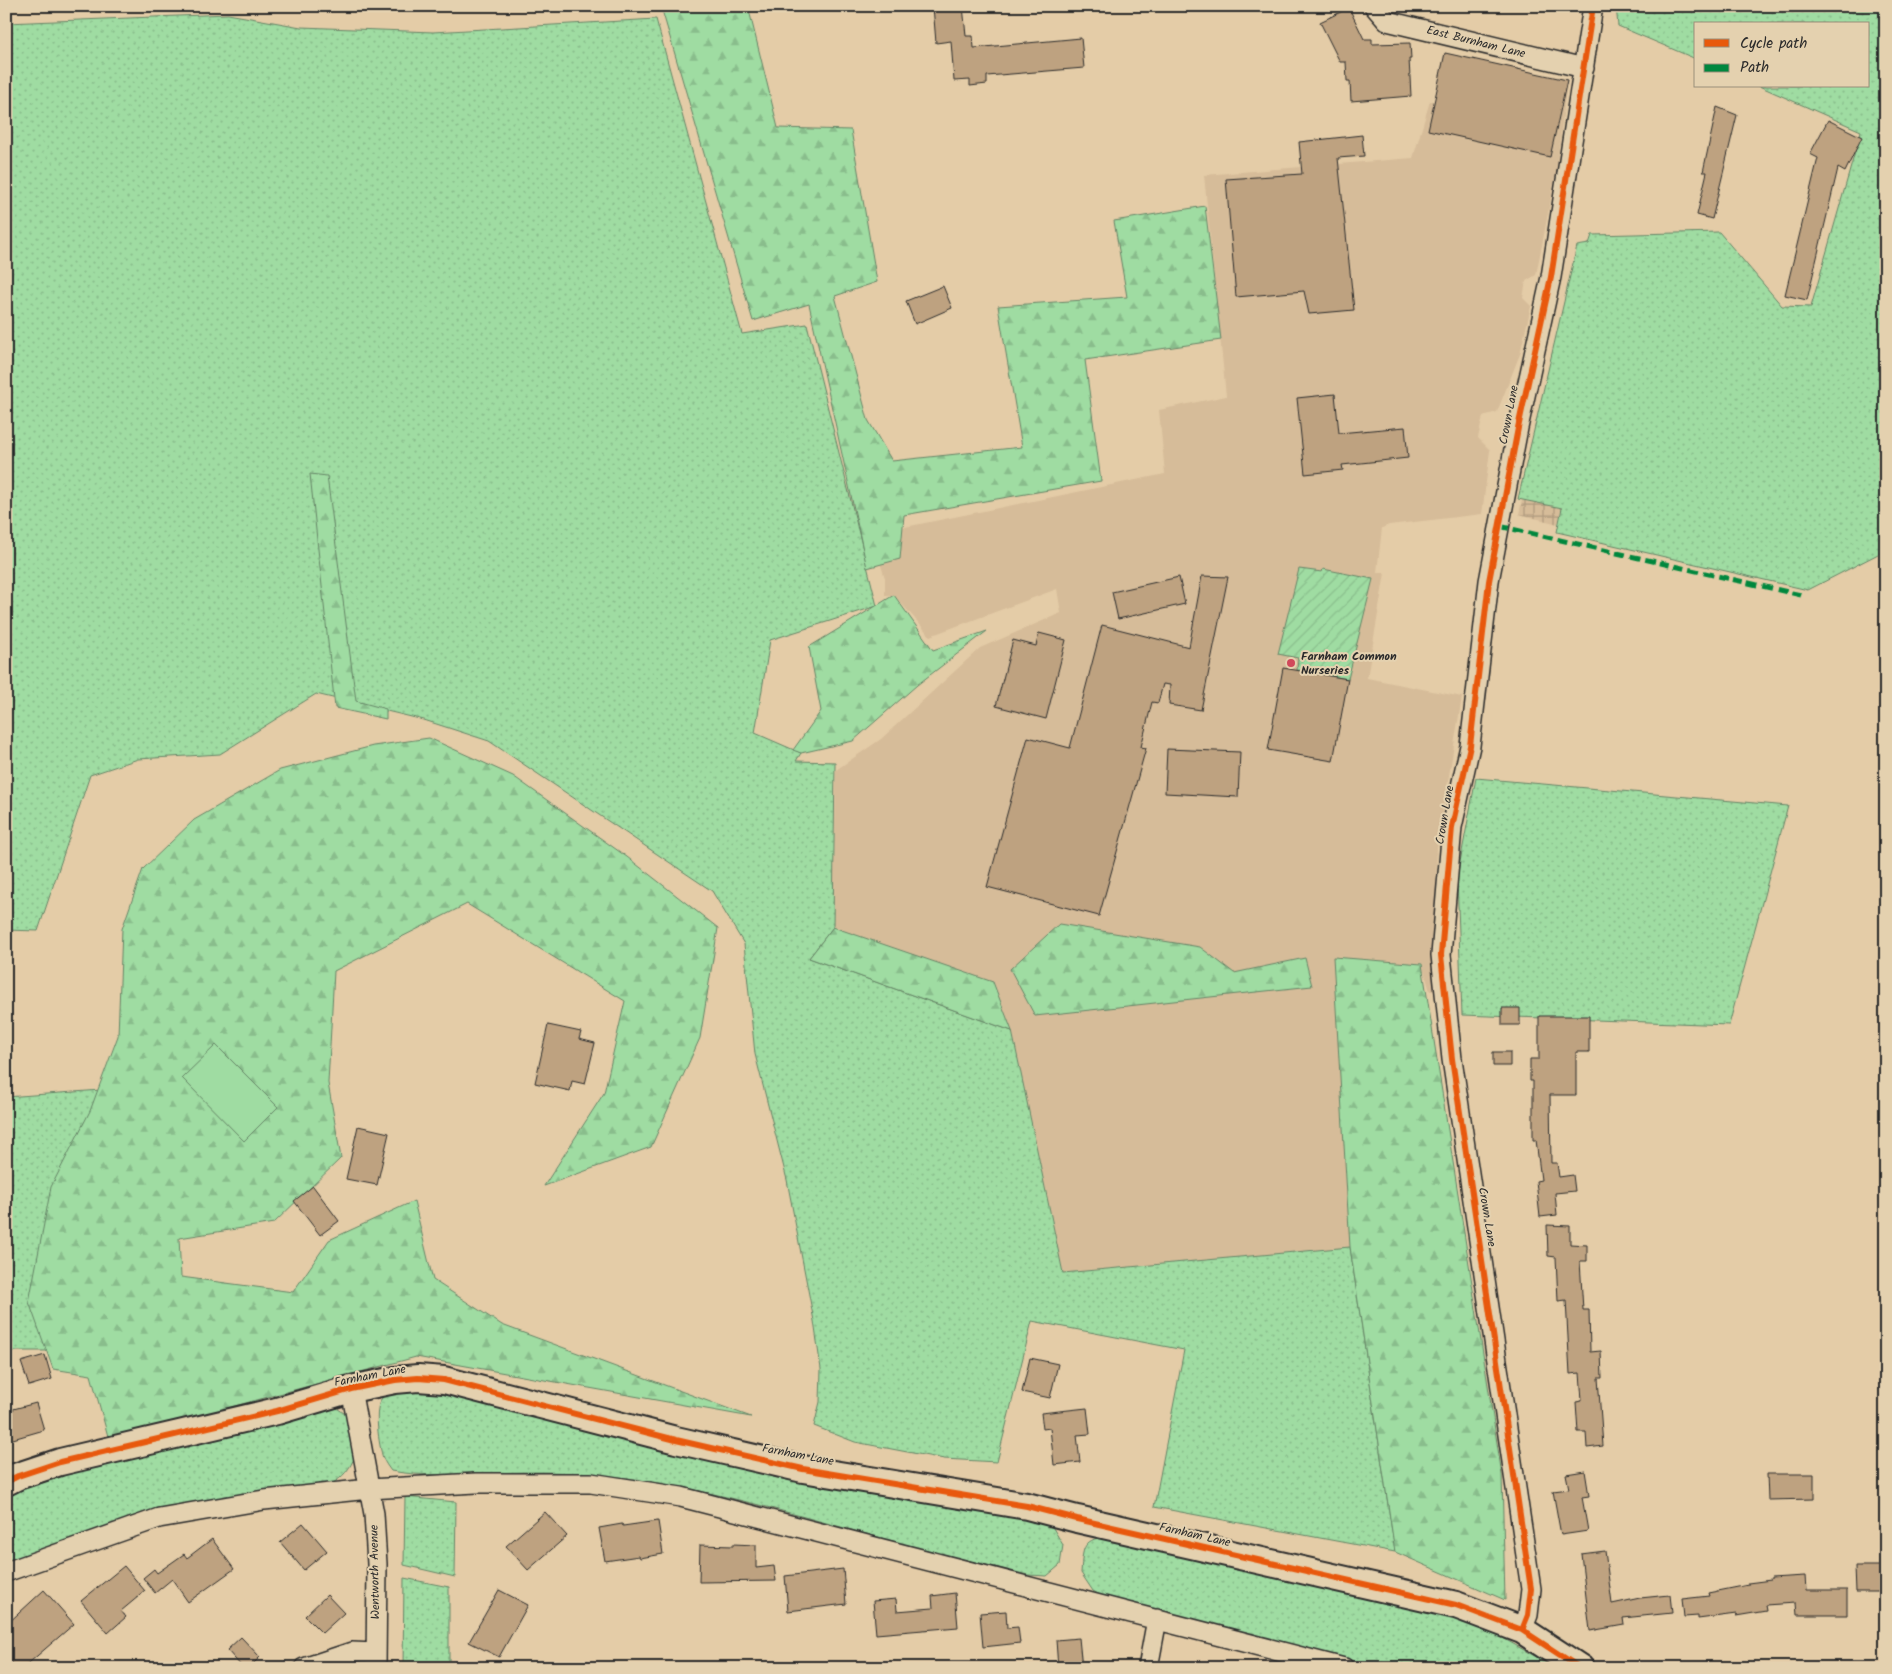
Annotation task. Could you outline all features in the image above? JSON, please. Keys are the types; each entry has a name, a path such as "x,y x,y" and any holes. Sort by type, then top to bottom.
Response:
{"street":[{"name":"East Burnham Lane","path":"1374,6 1387,21 1584,68"},
{"name":"Crown Lane","path":"1522,1630 1528,1615 1531,1589 1452,1059 1440,955 1452,827 1470,746 1489,581 1520,418 1551,277 1593,6"},
{"name":"Farnham Lane","path":"6,1482 60,1462 268,1413 351,1389 395,1380 418,1378 444,1380 676,1440 794,1467 1027,1506 1076,1519 1456,1605 1522,1630 1580,1668"},
{"name":"Wentworth Avenue","path":"351,1389 374,1514 377,1564 376,1661"},
{"path":"6,1572 159,1518 264,1500 369,1489 476,1483 590,1483 672,1496 1344,1668"},
{"path":"1148,1668 1157,1619"},
{"path":"304,1668 352,1652 376,1661"}],"shaded area":[{"path":"1444,53 1567,80 1557,168 1536,275 1526,281 1523,298 1531,306 1520,354 1497,412 1483,416 1478,438 1490,450 1482,514 1389,525 1382,528 1377,572 1385,573 1367,678 1462,697 1437,848 1438,991 1430,991 1422,964 1333,957 1350,1247 1063,1273 1012,1031 993,983 833,927 836,770 881,739 980,648 1061,613 1057,589 930,636 894,595 885,595 885,578 871,534 1165,474 1159,410 1226,396 1204,175 1413,158 1430,101 1435,101"},
{"path":"1522,500 1562,508 1558,524 1519,514"}],"green space":[{"path":"691,6 748,6 778,128 851,130 877,282 835,296 868,420 892,461 1022,447 998,306 1127,297 1114,221 1205,206 1221,340 1085,360 1101,481 904,515 900,559 867,568 809,304 753,321 662,10"},
{"path":"1616,6 1886,6 1886,554 1882,552 1808,590 1557,532 1562,508 1518,499 1577,246 1589,244 1592,235 1719,232 1782,306 1811,307 1861,131 1764,88 1870,88 1870,22 1694,22 1694,58 1618,26"},
{"path":"228,14 301,27 433,32 656,19 742,334 807,324 877,606 770,640 755,733 801,753 796,761 835,762 833,927 809,958 1012,1031 1063,1273 1350,1247 1395,1552 1154,1507 1184,1350 1032,1321 997,1462 944,1459 855,1442 814,1426 820,1402 821,1369 814,1321 787,1180 755,1054 744,944 712,891 489,741 424,720 316,694 220,754 138,759 90,775 38,931 6,930 6,23"},
{"path":"310,474 327,476 356,701 386,709 386,719 335,708"},
{"path":"1299,569 1322,572 1323,569 1373,579 1348,679 1297,670 1298,658 1278,654"},
{"path":"894,595 933,650 987,631 917,685 853,741 801,753 793,750 821,711 809,647"},
{"path":"429,738 513,776 627,857 718,928 700,1038 651,1147 544,1186 604,1093 625,1001 467,904 334,971 328,1083 341,1158 274,1223 179,1238 181,1277 293,1292 329,1240 414,1201 433,1280 502,1325 751,1417 416,1357 109,1440 91,1375 53,1369 29,1302 51,1187 90,1111 118,1036 122,929 143,869 194,820 280,770 373,746"},
{"path":"1476,778 1788,806 1729,1025 1462,1015 1457,878"},
{"path":"1059,924 1200,947 1234,973 1305,958 1312,986 1035,1016 1010,969"},
{"path":"833,927 993,982 1012,1031 809,958"},
{"path":"1333,957 1422,964 1502,1475 1505,1600 1395,1552 1350,1247"},
{"path":"216,1045 278,1107 244,1141 182,1078"},
{"path":"101,1090 53,1351 6,1351 6,1097"},
{"path":"413,1384 1038,1514 1053,1528 1063,1545 1060,1565 1047,1576 1028,1575 711,1493 639,1480 559,1472 426,1475 391,1471 383,1458 380,1445 377,1418 379,1403 382,1398 396,1388"},
{"path":"330,1404 349,1418 357,1439 351,1465 339,1479 331,1484 285,1493 6,1566 6,1493 29,1481"},
{"path":"405,1497 456,1502 455,1577 404,1565"},
{"path":"1111,1535 1447,1613 1476,1623 1556,1668 1377,1668 1107,1599 1093,1591 1081,1573 1082,1556 1089,1542"},
{"path":"404,1578 449,1587 449,1668 403,1668"}],"building":[{"path":"933,6 963,6 966,36 973,36 974,48 1081,38 1084,68 987,76 987,84 970,86 970,80 954,81 951,41 936,43"},
{"path":"1349,8 1364,39 1372,39 1372,44 1410,43 1411,96 1351,101 1350,81 1347,81 1346,62 1340,62 1320,22"},
{"path":"1445,53 1567,80 1550,157 1428,130"},
{"path":"1717,107 1737,115 1712,219 1697,215 1707,172 1703,172"},
{"path":"1828,120 1862,137 1845,172 1838,168 1807,300 1785,295 1818,158 1810,154"},
{"path":"1362,135 1364,156 1338,158 1354,310 1309,314 1304,291 1236,297 1226,179 1302,174 1299,142"},
{"path":"943,286 952,308 915,324 906,301"},
{"path":"1335,394 1339,433 1405,427 1408,458 1342,465 1343,470 1305,474 1297,398"},
{"path":"1202,576 1228,577 1201,710 1169,705 1170,685 1163,684 1158,703 1152,702 1141,747 1146,748 1099,916 987,887 1028,737 1070,748 1102,625 1189,647"},
{"path":"1179,577 1185,604 1118,619 1112,592"},
{"path":"1039,633 1066,640 1046,719 996,706 1013,640 1036,646"},
{"path":"1283,668 1348,679 1333,761 1268,750"},
{"path":"1167,749 1240,752 1238,797 1165,793"},
{"path":"1502,1008 1520,1008 1520,1025 1502,1025"},
{"path":"1539,1016 1589,1016 1589,1052 1576,1052 1576,1095 1550,1095 1551,1163 1557,1163 1559,1177 1573,1175 1575,1191 1555,1193 1557,1215 1540,1217 1536,1181 1541,1180 1536,1140 1533,1140 1533,1081 1530,1081 1530,1059 1539,1059"},
{"path":"548,1025 581,1032 579,1039 595,1043 585,1084 572,1081 570,1091 535,1083"},
{"path":"1493,1052 1510,1052 1510,1066 1493,1066"},
{"path":"358,1126 389,1133 377,1185 346,1179"},
{"path":"313,1186 339,1221 320,1235 294,1201"},
{"path":"1547,1225 1570,1226 1570,1244 1587,1245 1587,1261 1580,1261 1583,1310 1589,1310 1590,1352 1601,1351 1602,1378 1598,1378 1603,1446 1587,1448 1586,1432 1578,1432 1576,1402 1582,1401 1580,1373 1570,1374 1566,1300 1558,1301 1556,1257 1548,1256"},
{"path":"45,1355 52,1379 29,1386 21,1362"},
{"path":"1030,1358 1058,1364 1050,1398 1022,1392"},
{"path":"36,1403 44,1430 6,1441 6,1411"},
{"path":"1087,1408 1090,1434 1077,1435 1080,1462 1054,1465 1050,1428 1043,1429 1041,1413"},
{"path":"1585,1471 1589,1496 1582,1497 1588,1531 1561,1535 1553,1491 1569,1489 1566,1474"},
{"path":"1767,1474 1814,1474 1814,1499 1768,1500"},
{"path":"545,1512 567,1536 528,1570 506,1546"},
{"path":"658,1521 663,1554 605,1561 599,1528"},
{"path":"303,1523 327,1551 304,1570 280,1542"},
{"path":"212,1539 234,1569 188,1602 172,1579 155,1593 143,1578 154,1569 157,1573 184,1554 187,1558"},
{"path":"733,1544 756,1545 756,1568 774,1566 776,1581 699,1582 700,1545 733,1546"},
{"path":"1605,1551 1612,1604 1640,1598 1670,1595 1672,1613 1623,1618 1624,1625 1590,1631 1581,1554"},
{"path":"124,1566 145,1591 121,1611 126,1617 108,1633 81,1601"},
{"path":"1855,1566 1883,1566 1883,1592 1856,1592"},
{"path":"843,1569 846,1604 788,1611 785,1576"},
{"path":"1805,1576 1806,1590 1847,1590 1847,1615 1797,1615 1796,1603 1765,1605 1766,1611 1736,1616 1736,1614 1698,1619 1698,1616 1684,1617 1682,1599 1709,1596 1708,1593 1748,1585 1748,1583 1771,1580 1771,1578"},
{"path":"44,1590 74,1624 23,1668 17,1668 6,1655 6,1625"},
{"path":"499,1590 528,1605 499,1657 469,1642"},
{"path":"955,1593 958,1627 876,1634 873,1601 896,1599 897,1611 933,1608 932,1596"},
{"path":"327,1595 344,1613 322,1633 305,1616"},
{"path":"1006,1611 1007,1628 1018,1627 1020,1643 983,1647 980,1613"},
{"path":"241,1637 260,1657 249,1668 243,1668 227,1650"},
{"path":"1079,1638 1082,1668 1058,1668 1056,1640"}],"marked path":[{"path":"1499,526 1801,595"}],"cycle path":[{"path":"1522,1630 1528,1615 1531,1589 1452,1059 1441,955 1452,827 1470,746 1489,581 1518,428 1551,277 1593,6"},
{"path":"6,1482 60,1462 277,1411 351,1389 395,1380 418,1378 444,1380 676,1440 803,1469 1027,1506 1456,1605 1522,1630 1580,1668"}],"place":[{"name":"Farnham Common Nurseries","path":"1291,663"}]}
